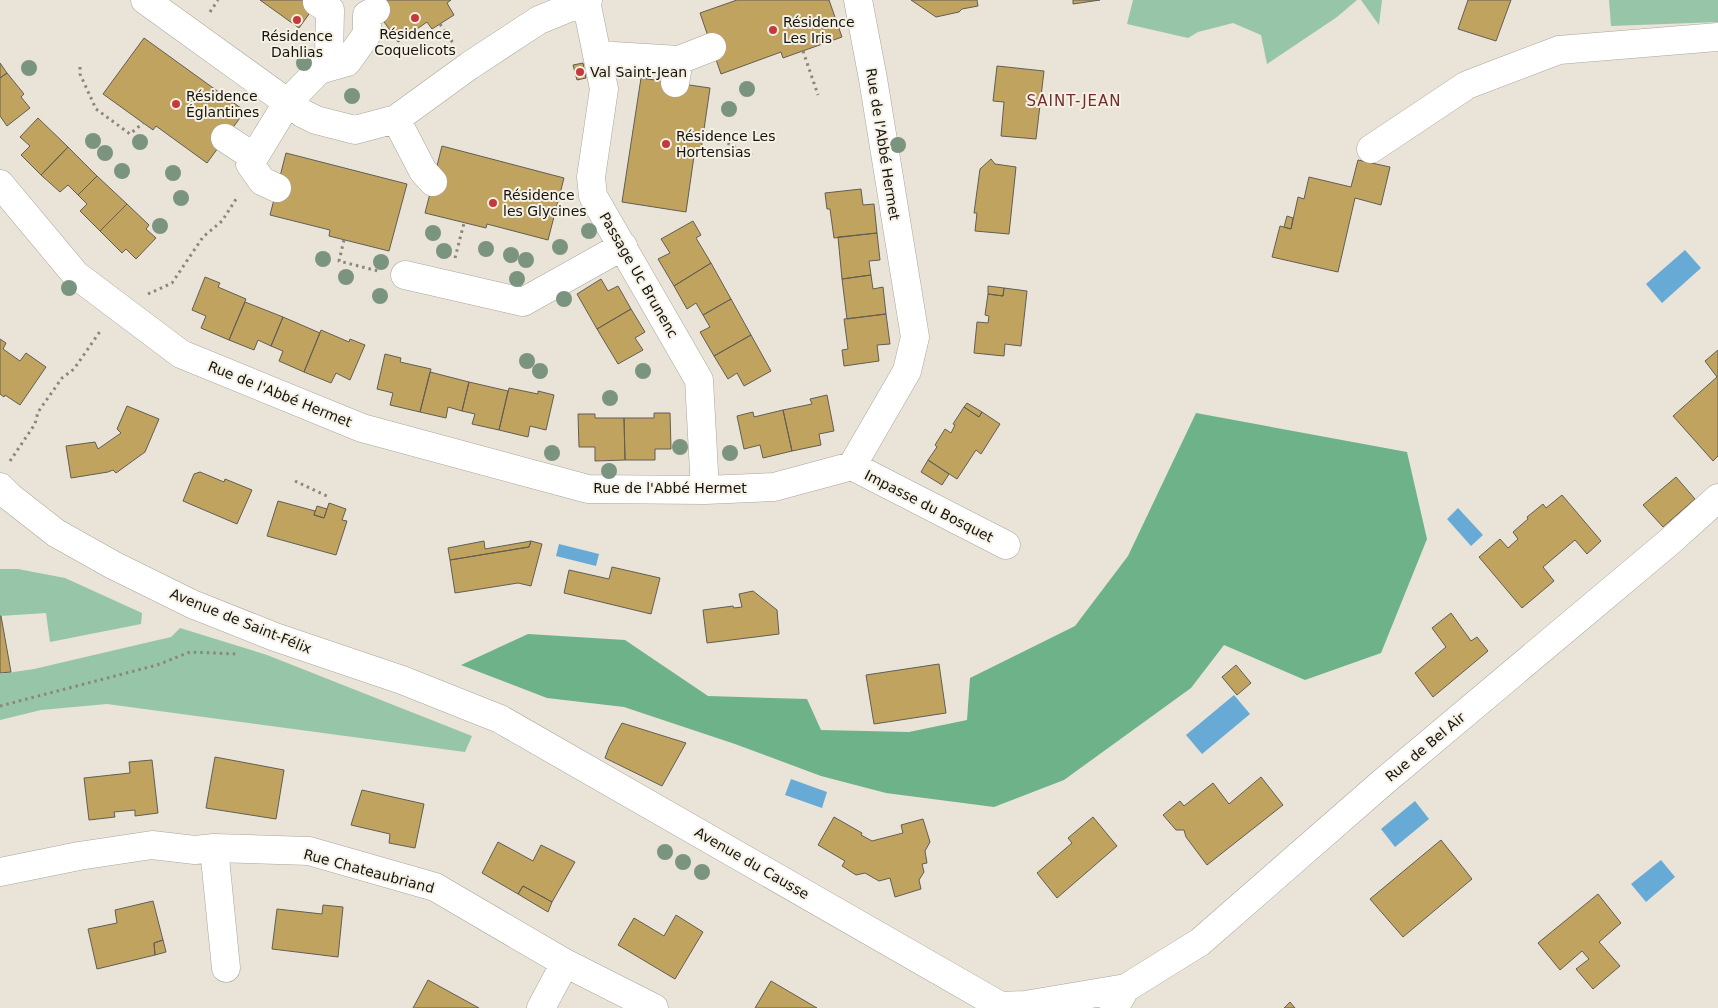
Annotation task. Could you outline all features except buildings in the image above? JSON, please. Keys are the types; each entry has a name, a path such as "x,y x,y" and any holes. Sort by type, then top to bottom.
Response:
{"street":[{"path":"145,0 302,113 316,120 355,130 396,119 469,66 539,20 587,0"},
{"name":"Passage Uc Brunenc","path":"587,0 604,89 591,177 593,196 699,380 705,490"},
{"name":"Rue de l'Abbé Hermet","path":"0,184 76,275 181,354 362,428 588,489 705,490 774,487 852,466 907,371 914,337 858,0"},
{"path":"277,188 262,181 250,164 287,103 329,57 330,10 317,2"},
{"path":"319,70 347,62 367,34 367,16 376,10"},
{"path":"1371,149 1467,85 1559,50 1718,37"},
{"path":"597,55 677,72 712,47"},
{"path":"396,119 423,171 433,182"},
{"path":"225,138 254,157"},
{"path":"405,275 523,302 622,246"},
{"name":"Impasse du Bosquet","path":"852,466 1006,546"},
{"name":"Avenue de Saint-Félix","path":"0,487 56,533 114,565 192,604 276,636 402,680 500,719"},
{"name":"Rue de Bel Air","path":"1002,1007 1120,998 1200,942 1308,846 1668,543 1718,498"},
{"name":"Avenue du Causse","path":"500,719 1002,1007"},
{"name":"Rue Chateaubriand","path":"0,872 70,858 152,845 195,850 214,848 310,851 435,887 565,964 654,1008"},
{"path":"214,848 226,968"},
{"path":"541,1008 565,964"}],"path":[{"path":"803,51 818,94"},
{"path":"80,67 80,74 96,109 130,134 143,123"},
{"path":"703,137 715,137 752,155"},
{"path":"140,298 172,283 203,237 222,221 234,202"},
{"path":"449,286 464,223"},
{"path":"344,240 339,261 397,276 405,275"},
{"path":"11,460 35,424 38,412 62,378 74,369 99,333"},
{"path":"295,481 329,497"},
{"path":"0,706 157,665 190,652 235,654 276,636"}],"green space":[{"path":"1133,0 1357,0 1337,17 1267,64 1261,35 1233,23 1198,32 1188,38 1127,24"},
{"path":"1361,0 1382,0 1379,25"},
{"path":"1609,0 1718,0 1718,22 1611,26"},
{"path":"1196,413 1407,452 1427,539 1381,653 1305,680 1224,645 1191,688 1064,780 994,807 886,793 821,776 735,744 624,707 547,698 461,665 528,634 625,640 708,696 807,699 821,730 909,732 967,720 970,678 1075,626 1128,556"},
{"path":"0,569 18,569 65,578 142,613 141,624 50,642 46,613 0,616"},
{"path":"180,628 267,655 472,736 465,752 107,704 41,710 0,720 0,674 34,669 171,637"}],"water":[{"path":"1685,250 1701,268 1662,303 1646,284"},
{"path":"1458,508 1483,535 1471,546 1447,519"},
{"path":"559,544 599,554 596,566 556,556"},
{"path":"1234,695 1250,714 1202,754 1186,735"},
{"path":"791,779 827,792 822,808 785,795"},
{"path":"1415,801 1429,819 1395,847 1381,829"},
{"path":"1661,860 1675,877 1646,902 1631,884"}],"place":[{"name":"Résidence Coquelicots","path":"415,18"},
{"name":"Résidence Dahlias","path":"297,20"},
{"name":"Résidence Les Iris","path":"773,30"},
{"name":"Val Saint-Jean","path":"580,72"},
{"name":"Résidence Églantines","path":"176,104"},
{"name":"Résidence Les Hortensias","path":"666,144"},
{"name":"Résidence les Glycines","path":"493,203"}],"district":[{"name":"SAINT-JEAN","path":"1074,101"}]}
